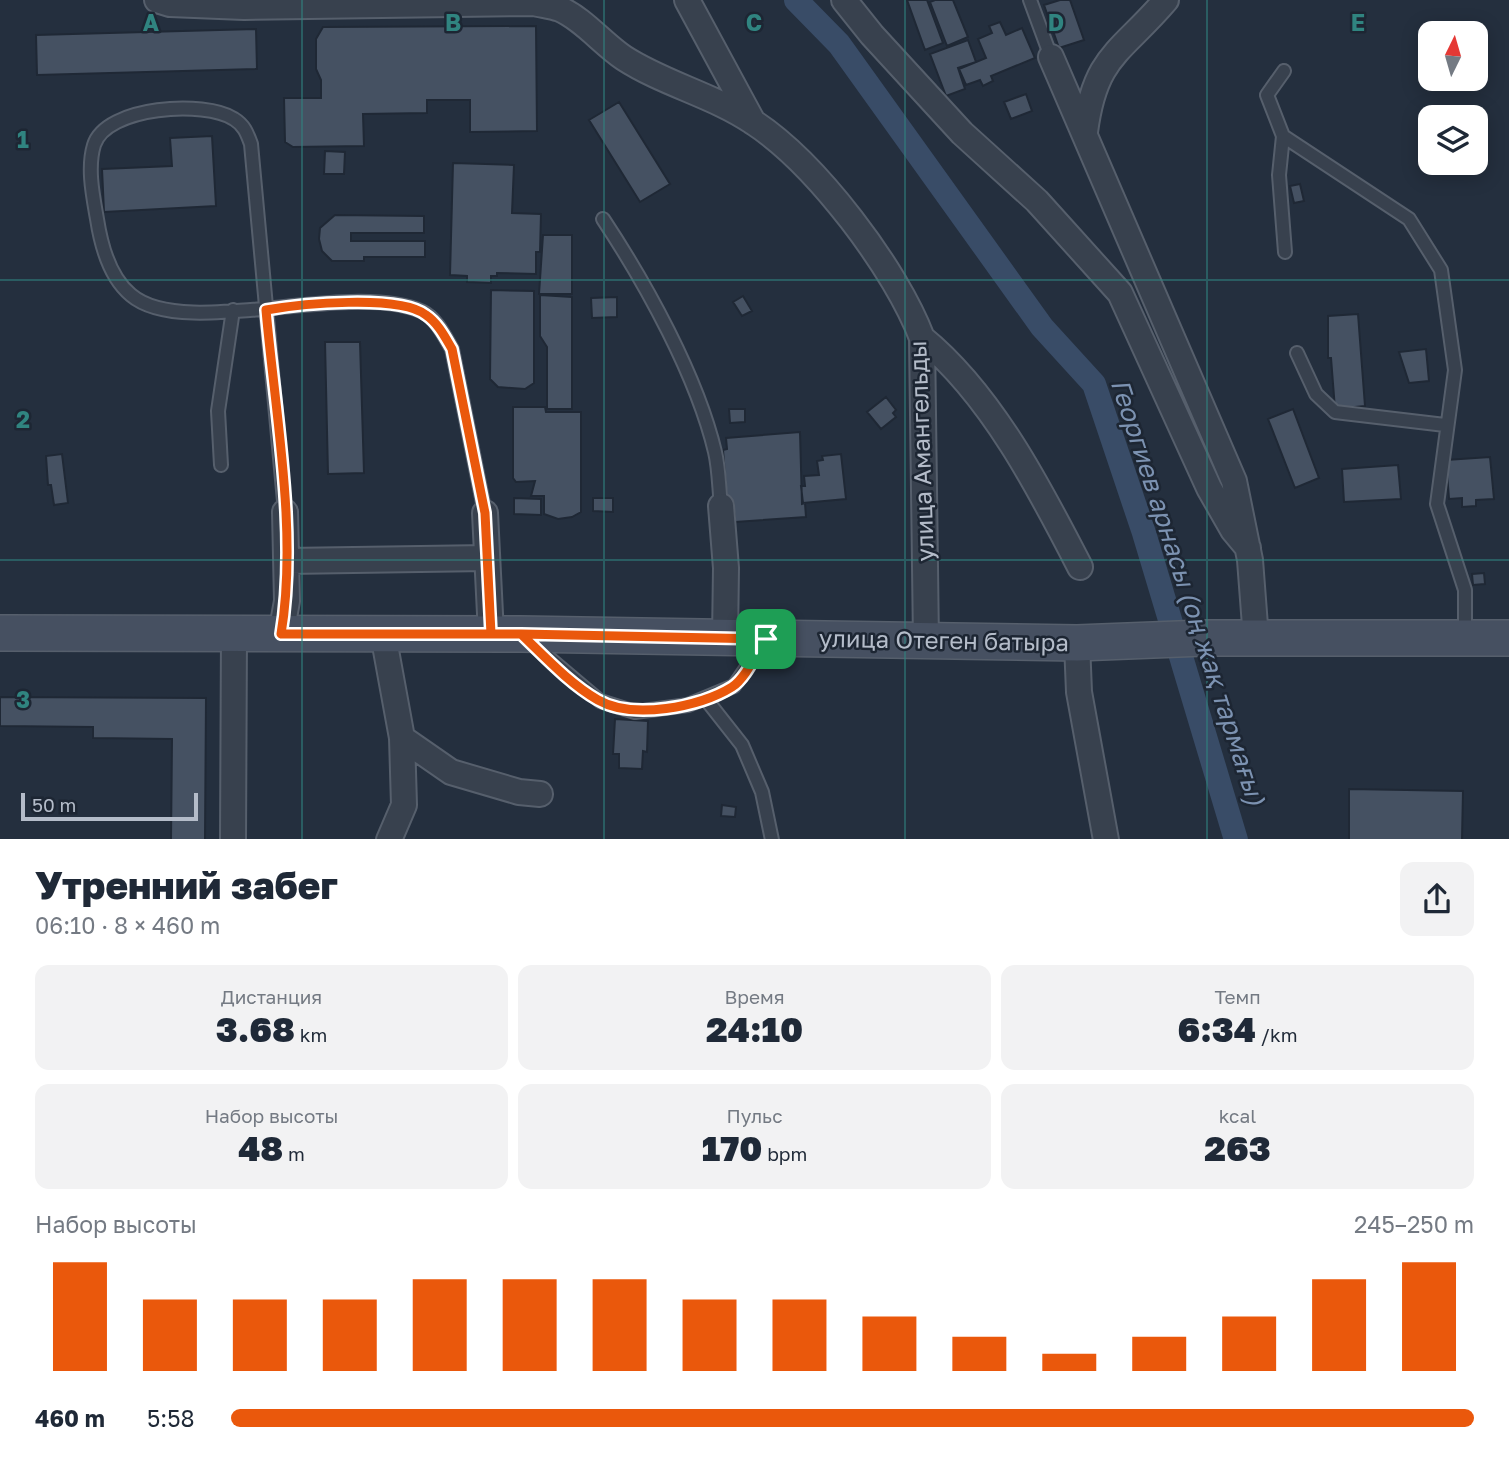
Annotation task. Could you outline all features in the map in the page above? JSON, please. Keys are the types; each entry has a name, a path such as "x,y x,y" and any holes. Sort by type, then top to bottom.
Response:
{"main road":[{"name":"улица Отеген батыра","path":"0,633 506,634 1077,643 1509,638"}],"street":[{"name":"улица Амангельды","path":"157,0 170,4 244,7 534,3 561,9 625,59 753,122 788,151 855,226 887,267 911,309 922,338 926,642"},
{"path":"687,0 753,122"},
{"path":"844,0 872,35 962,133 1037,201 1120,293 1209,488 1233,530 1248,548"},
{"path":"1085,132 1098,75 1116,49 1142,28 1166,0"},
{"path":"1051,57 1234,481 1248,548 1256,639"},
{"path":"922,338 950,361 1009,442 1049,507 1080,567"},
{"path":"721,506 726,568 725,638"},
{"path":"281,634 286,601 285,512"},
{"path":"485,513 487,558 506,634"},
{"path":"287,561 487,558"},
{"path":"233,839 234,634"},
{"path":"383,634 402,738 404,805 389,839"},
{"path":"1077,643 1079,692 1106,839"},
{"path":"402,738 451,772 519,792 540,794"}],"lane":[{"path":"1030,0 1051,57"},
{"path":"1284,71 1267,95 1283,136 1279,175 1285,252"},
{"path":"285,512 266,310 251,144 246,129 233,118 215,112 175,109 142,112 109,127 94,143 91,166 101,243 113,272 130,295 150,307 183,311 266,310 348,302 393,305 424,313 439,328 452,349 485,513"},
{"path":"1283,136 1409,219 1441,270 1455,370 1445,425 1437,504 1465,590 1465,638"},
{"path":"603,219 651,300 693,388 715,453 721,506"},
{"path":"221,465 218,411 233,310"},
{"path":"1297,353 1316,394 1335,412 1445,425"},
{"path":"506,634 600,701 635,712 688,705 734,686 766,639"},
{"path":"705,698 741,745 762,792 772,839"}],"building":[{"path":"907,0 927,0 943,43 925,50"},
{"path":"953,0 968,37 947,46 930,2"},
{"path":"1070,0 1084,40 1059,48 1044,5"},
{"path":"1000,22 1006,35 1022,28 1035,58 991,76 993,81 983,86 980,80 966,85 959,69 986,58 978,39 992,33 989,26"},
{"path":"536,26 537,131 470,132 470,100 427,100 427,113 363,114 364,146 293,147 285,142 284,98 321,98 321,80 316,69 316,39 323,27"},
{"path":"256,29 257,69 37,75 36,35"},
{"path":"968,40 976,62 958,68 965,89 946,96 930,54"},
{"path":"1026,94 1032,111 1011,119 1004,102"},
{"path":"619,102 670,184 640,202 589,120"},
{"path":"212,136 216,206 104,212 102,169 172,166 170,138"},
{"path":"325,151 345,152 344,174 324,174"},
{"path":"453,163 514,165 512,213 541,214 540,252 536,252 536,274 497,273 497,276 491,276 491,283 467,282 467,276 450,275"},
{"path":"1300,184 1304,201 1294,203 1290,186"},
{"path":"335,215 424,216 424,233 351,233 351,241 425,241 425,257 364,257 364,261 332,261 322,251 319,239 320,228"},
{"path":"543,235 572,235 572,294 539,294"},
{"path":"491,290 534,291 534,383 525,389 498,387 490,379"},
{"path":"540,295 572,297 572,409 547,409 547,347 540,336"},
{"path":"743,296 752,311 742,316 733,302"},
{"path":"617,297 617,317 592,318 591,298"},
{"path":"1358,314 1365,406 1335,409 1331,358 1328,358 1328,316"},
{"path":"325,342 360,342 364,473 328,474"},
{"path":"1426,349 1429,381 1409,383 1399,352"},
{"path":"886,397 896,410 893,413 896,417 881,429 867,412"},
{"path":"513,407 545,407 546,412 581,412 581,512 572,517 558,519 544,514 544,496 531,496 535,481 516,482 513,478"},
{"path":"729,409 745,409 745,422 730,423"},
{"path":"1293,409 1319,478 1295,488 1268,419"},
{"path":"800,432 802,504 805,503 806,517 735,522 733,501 727,501 723,450 727,449 726,438"},
{"path":"62,454 68,503 54,505 51,485 48,485 46,456"},
{"path":"841,454 846,499 803,503 801,486 805,486 804,476 819,475 817,461 823,460 822,456"},
{"path":"1490,457 1494,499 1476,500 1476,506 1462,507 1462,498 1449,499 1446,460"},
{"path":"1398,465 1401,499 1344,502 1342,469"},
{"path":"514,498 541,499 541,515 514,514"},
{"path":"593,498 613,498 613,512 593,511"},
{"path":"1484,573 1485,584 1473,585 1472,574"},
{"path":"0,697 206,698 205,839 171,839 172,739 93,738 93,727 0,726"},
{"path":"615,719 648,721 647,752 643,751 642,769 619,768 619,754 613,754"},
{"path":"1349,789 1463,791 1462,839 1349,839"},
{"path":"722,805 736,807 735,817 721,816"}],"waterway":[{"name":"Георгиев арнасы (оң жақ тармағы)","path":"796,0 839,44 1042,327 1094,384 1144,533 1236,839"}],"route":[{"path":"766,639 521,634 491,634 485,513 452,349 439,328 424,313 393,305 348,302 294,305 266,310 285,512 286,601 281,634 521,634 563,673 600,701 635,712 688,705 734,686 766,639"}]}
